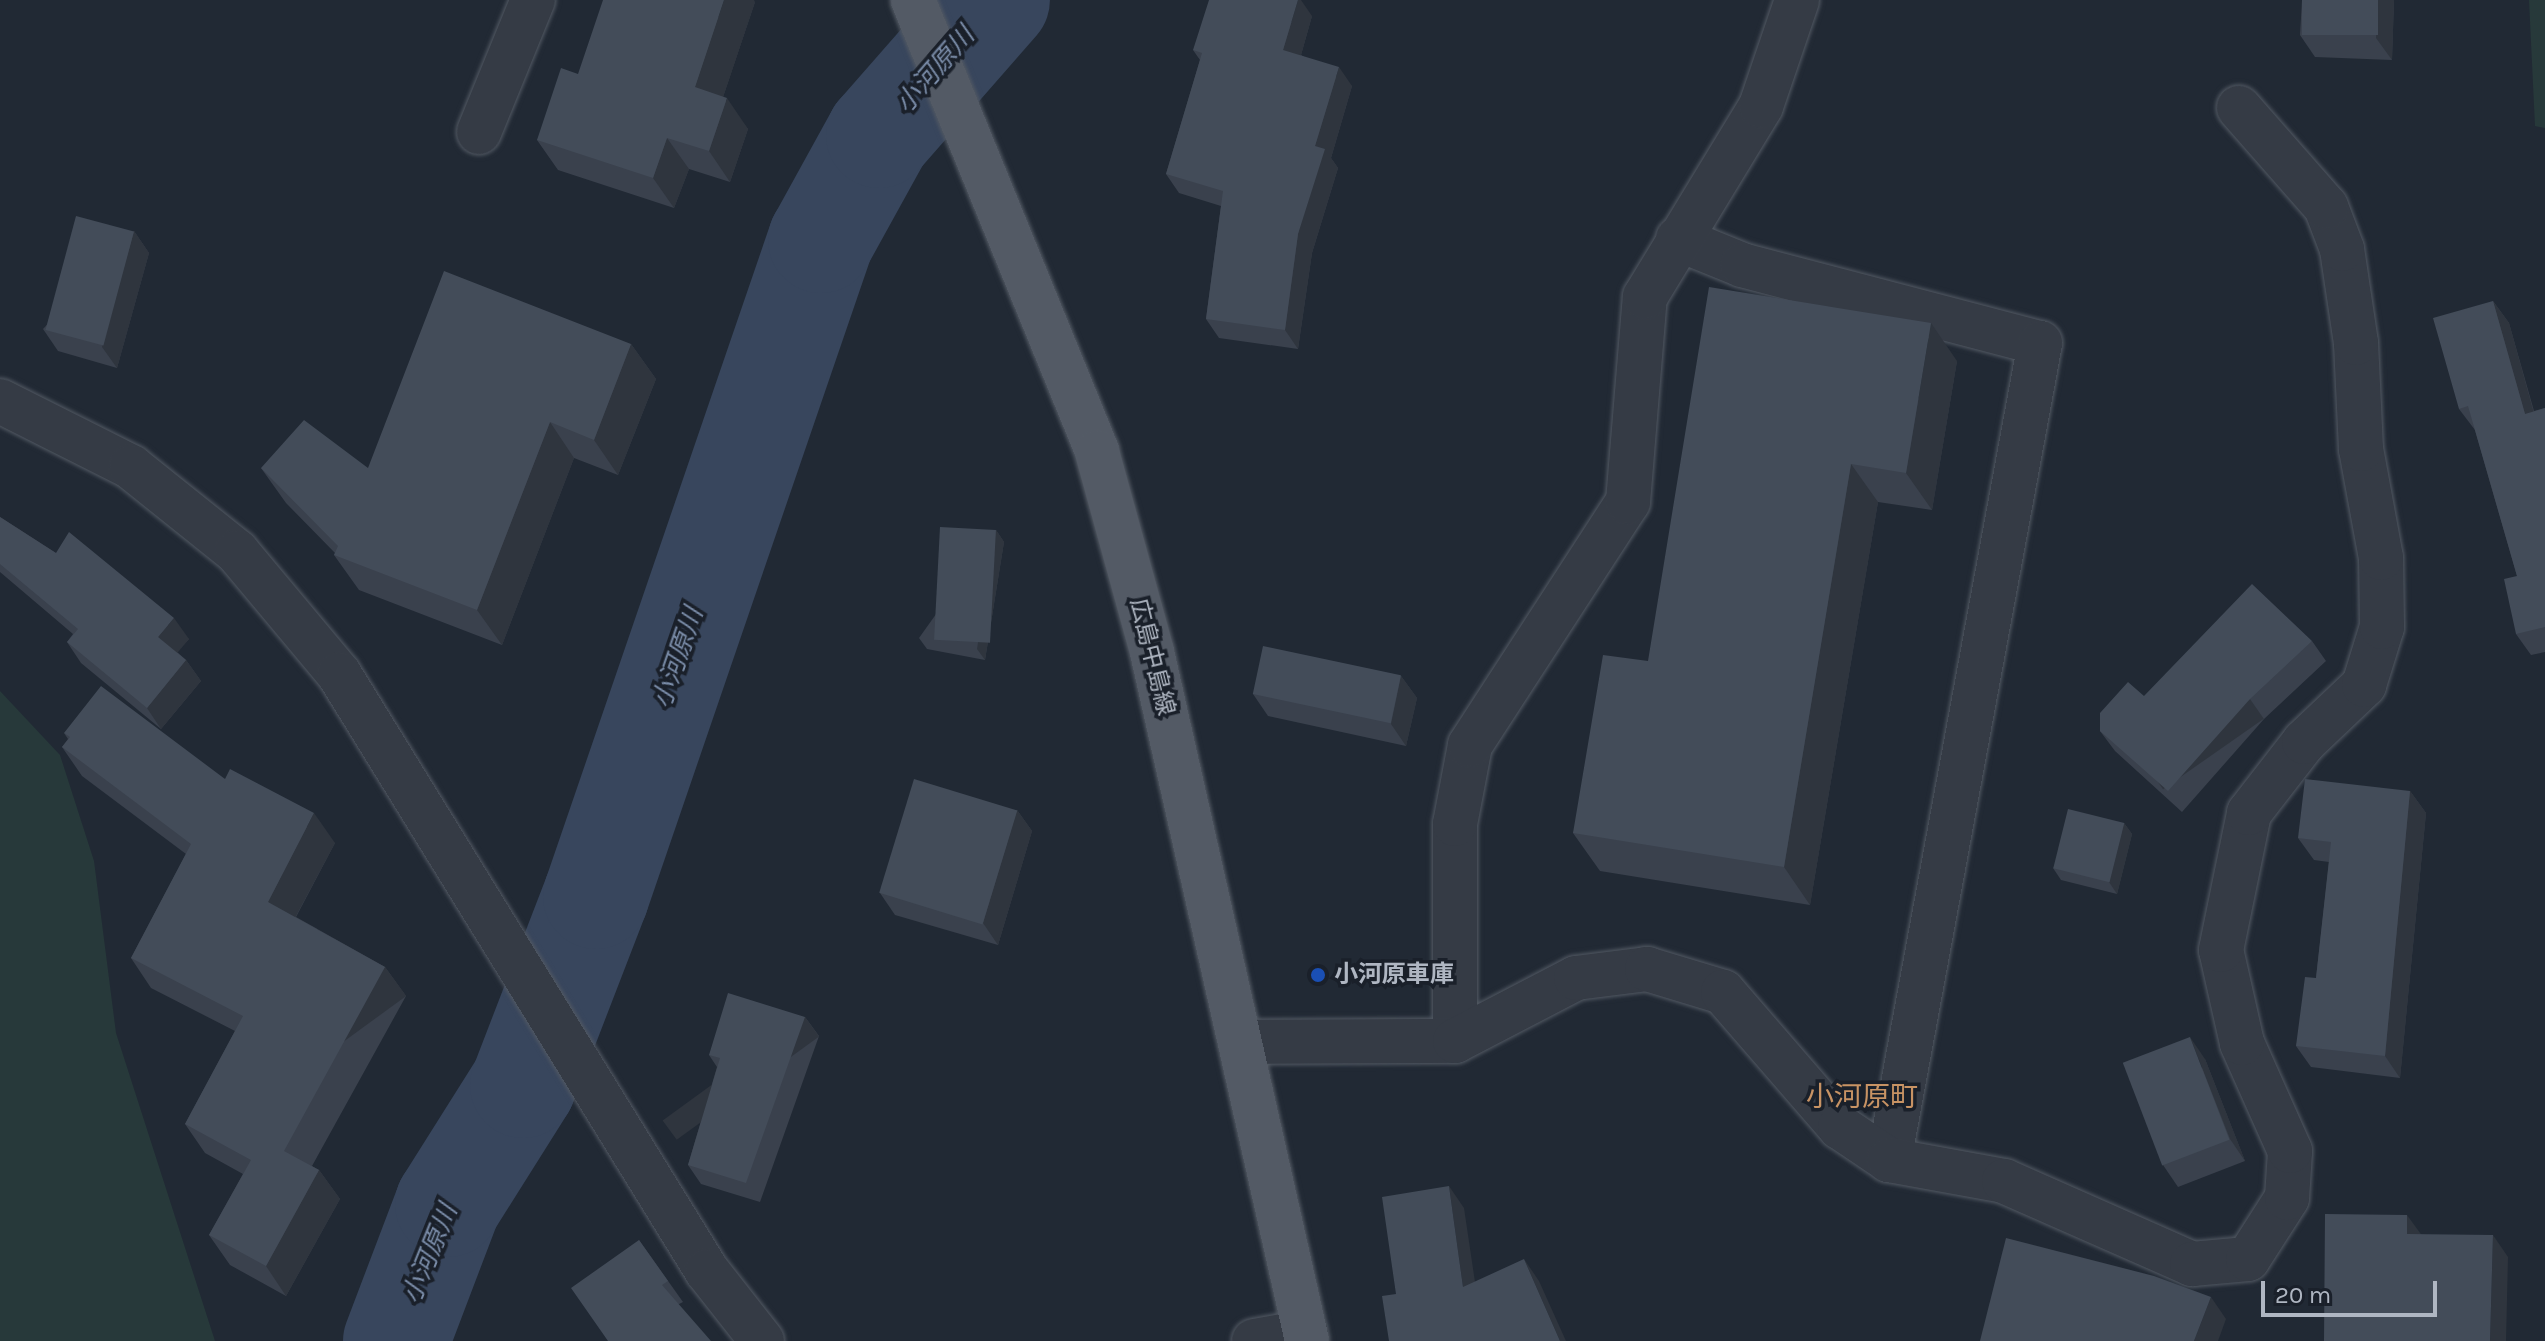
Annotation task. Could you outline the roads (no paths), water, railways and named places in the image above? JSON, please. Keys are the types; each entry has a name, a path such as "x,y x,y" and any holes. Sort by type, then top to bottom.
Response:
{"main road":[{"name":"広島中島線","path":"913,0 1097,452 1152,652 1306,1336"}],"street":[{"path":"479,132 533,0"},
{"path":"1455,1041 1455,824 1470,745 1628,502 1645,297 1761,106 1797,0"},
{"path":"1241,1042 1455,1041 1576,978 1647,969 1723,992 1840,1127 1889,1160 2004,1181 2192,1264 2248,1259 2287,1198 2290,1151 2242,1043 2221,950 2249,813 2304,742 2364,685 2382,627 2381,558 2361,449 2356,343 2342,249 2326,207 2239,108"},
{"path":"1678,239 1742,265 2040,343 1889,1160"},
{"path":"0,401 131,467 237,552 339,674 482,899 707,1271 762,1341"},
{"path":"1254,1341 1306,1336"}],"waterway":[{"name":"小河原川","path":"396,1341 448,1204 523,1085 596,896 821,240 879,135 997,0"}],"place":[{"name":"小河原車庫","path":"1318,975"}],"district":[{"name":"小河原町","path":"1862,1097"}]}
